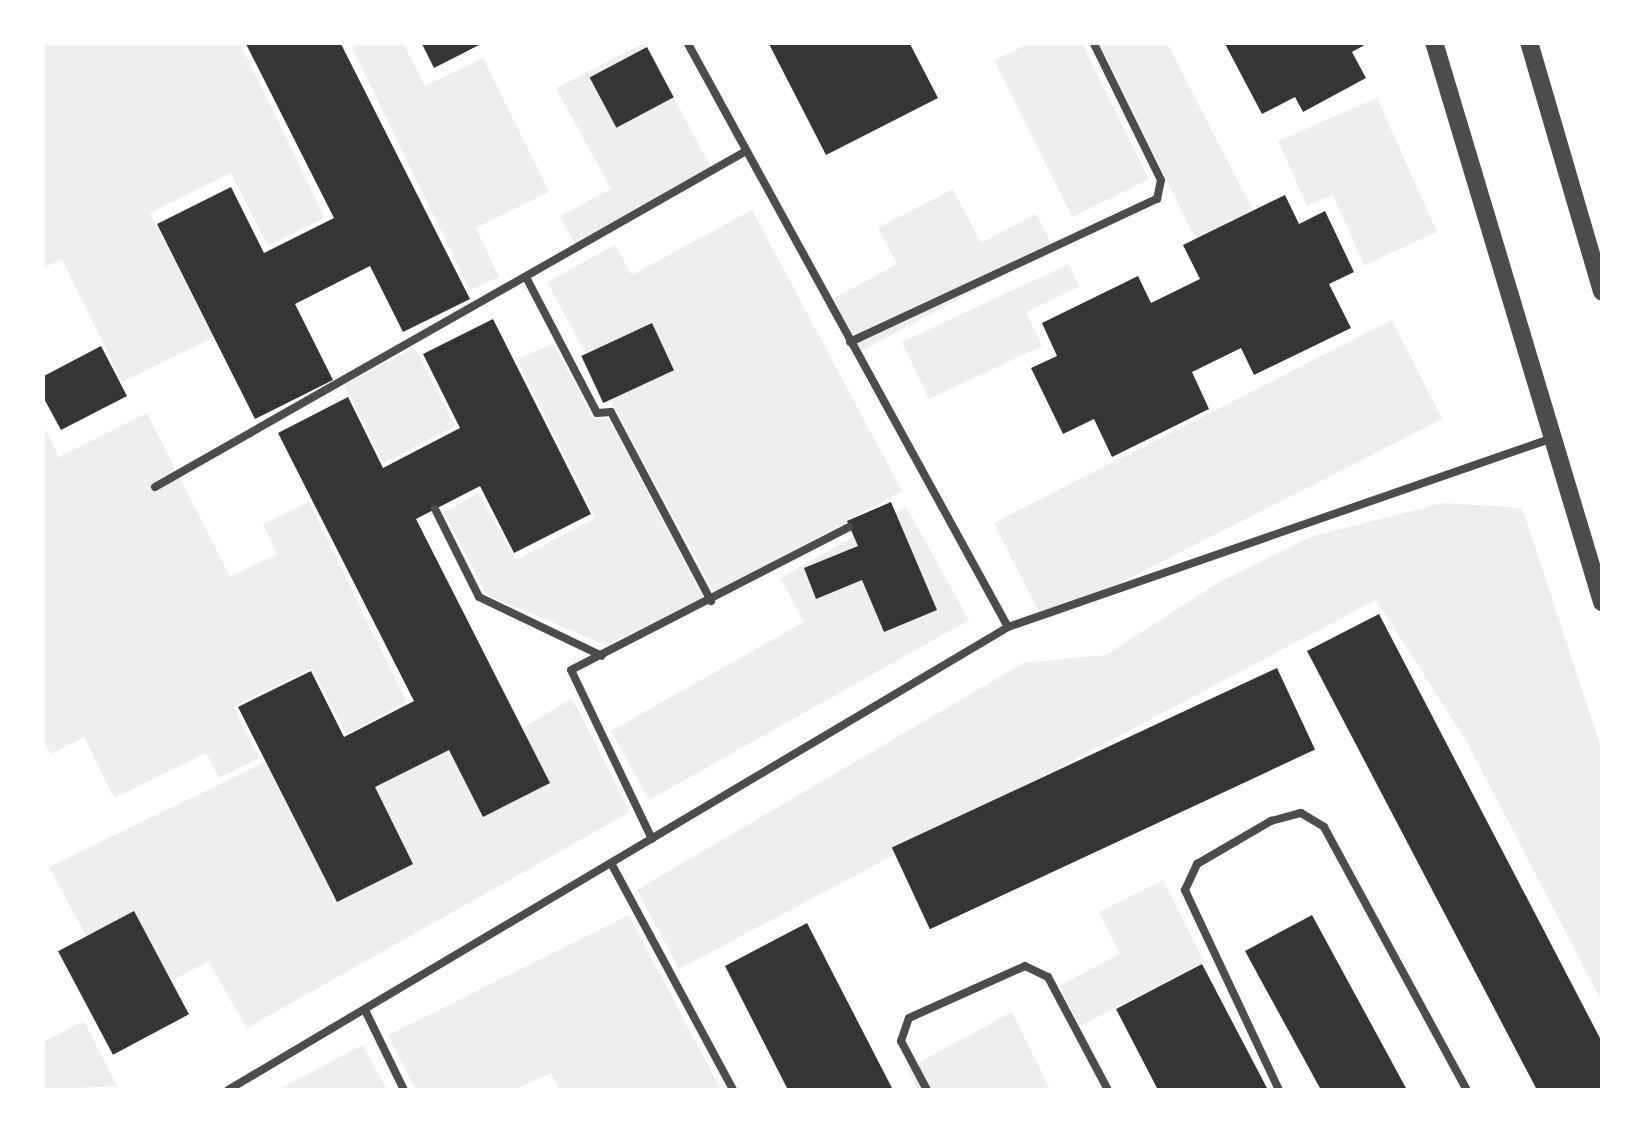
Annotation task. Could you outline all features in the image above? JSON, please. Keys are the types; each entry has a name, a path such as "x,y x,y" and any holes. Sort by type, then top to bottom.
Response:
{"street":[{"path":"1434,42 1602,602"},
{"path":"1528,42 1602,292"}],"lane":[{"path":"688,42 1008,627"},
{"path":"850,342 1157,199 1161,180 1093,42"},
{"path":"155,487 527,279 746,151"},
{"path":"527,279 597,413 612,412 711,601"},
{"path":"228,1090 1008,627 1554,438"},
{"path":"435,509 479,597 602,656"},
{"path":"652,839 572,670 849,527"},
{"path":"1280,1090 1186,890 1196,864 1271,822 1301,813 1324,827 1467,1090"},
{"path":"611,863 733,1090"},
{"path":"927,1090 901,1041 909,1018 1025,966 1048,977 1108,1090"},
{"path":"365,1010 404,1090"}],"shaded area":[{"path":"43,43 240,43 325,218 268,246 231,173 150,213 214,337 122,382 62,259 43,268"},
{"path":"362,43 403,43 425,86 483,58 549,192 476,228 499,277 470,290 352,48"},
{"path":"644,43 713,171 575,244 560,216 611,189 556,88"},
{"path":"1030,43 1082,43 1149,179 1072,217 994,60"},
{"path":"1099,43 1167,43 1263,230 1205,258"},
{"path":"1377,98 1437,232 1364,265 1333,195 1307,206 1278,141"},
{"path":"953,189 981,243 1036,214 1054,248 861,351 833,299 897,264 878,228"},
{"path":"752,210 902,491 715,594 547,282 615,245 632,275"},
{"path":"1069,264 1079,287 1026,312 1042,346 929,399 902,342"},
{"path":"1392,320 1442,419 1044,622 994,523"},
{"path":"553,344 593,418 609,419 703,598 606,645 487,595 444,512 479,493 516,560 595,518 517,359"},
{"path":"415,348 455,426 384,463 344,384"},
{"path":"147,413 230,577 277,554 263,524 309,502 407,702 346,734 312,668 234,707 259,758 219,778 206,753 114,798 84,737 50,754 43,739 43,425 59,457"},
{"path":"1444,503 1522,508 1602,750 1602,1002 1467,742 1376,600 679,969 637,890 1023,663 1106,655 1221,581 1313,536"},
{"path":"906,507 969,620 649,800 611,731 804,622 780,578"},
{"path":"572,698 630,812 247,1028 208,961 125,1007 49,867 315,738 337,780 467,702 490,748"},
{"path":"1163,880 1204,962 1080,1026 1059,986 1120,954 1099,912"},
{"path":"629,915 721,1090 560,1090 551,1073 513,1090 416,1090 388,1035"},
{"path":"1012,1012 1050,1090 918,1090 907,1069"},
{"path":"84,1021 117,1086 43,1090 43,1042"},
{"path":"363,1045 387,1090 277,1090 281,1088"}],"building":[{"path":"245,42 340,42 470,299 403,332 370,266 295,304 333,380 255,419 157,224 231,187 264,253 334,218"},
{"path":"421,42 485,42 434,68"},
{"path":"768,42 909,42 938,98 826,155"},
{"path":"1224,42 1370,42 1352,52 1366,78 1303,112 1295,97 1262,114"},
{"path":"647,47 674,97 616,128 590,78"},
{"path":"1285,195 1299,224 1325,211 1354,272 1329,284 1351,328 1254,375 1241,348 1192,372 1209,409 1112,457 1094,419 1063,434 1031,368 1057,356 1042,323 1138,276 1151,303 1200,279 1183,245"},
{"path":"493,319 591,514 514,553 480,486 416,519 550,783 483,817 449,750 375,787 413,864 337,902 238,707 311,671 344,737 414,701 278,433 348,397 383,468 460,428 423,354"},
{"path":"652,323 674,370 603,403 581,356"},
{"path":"101,346 127,396 61,430 42,395 42,377"},
{"path":"891,502 937,610 884,632 862,580 816,599 804,568 858,546 847,521"},
{"path":"1379,614 1602,1042 1602,1090 1537,1090 1307,651"},
{"path":"1277,668 1315,750 930,929 892,848"},
{"path":"134,911 189,1014 113,1055 58,951"},
{"path":"1312,915 1407,1090 1321,1090 1245,951"},
{"path":"807,923 893,1090 788,1090 725,966"},
{"path":"1202,964 1268,1090 1158,1090 1116,1009"}]}
